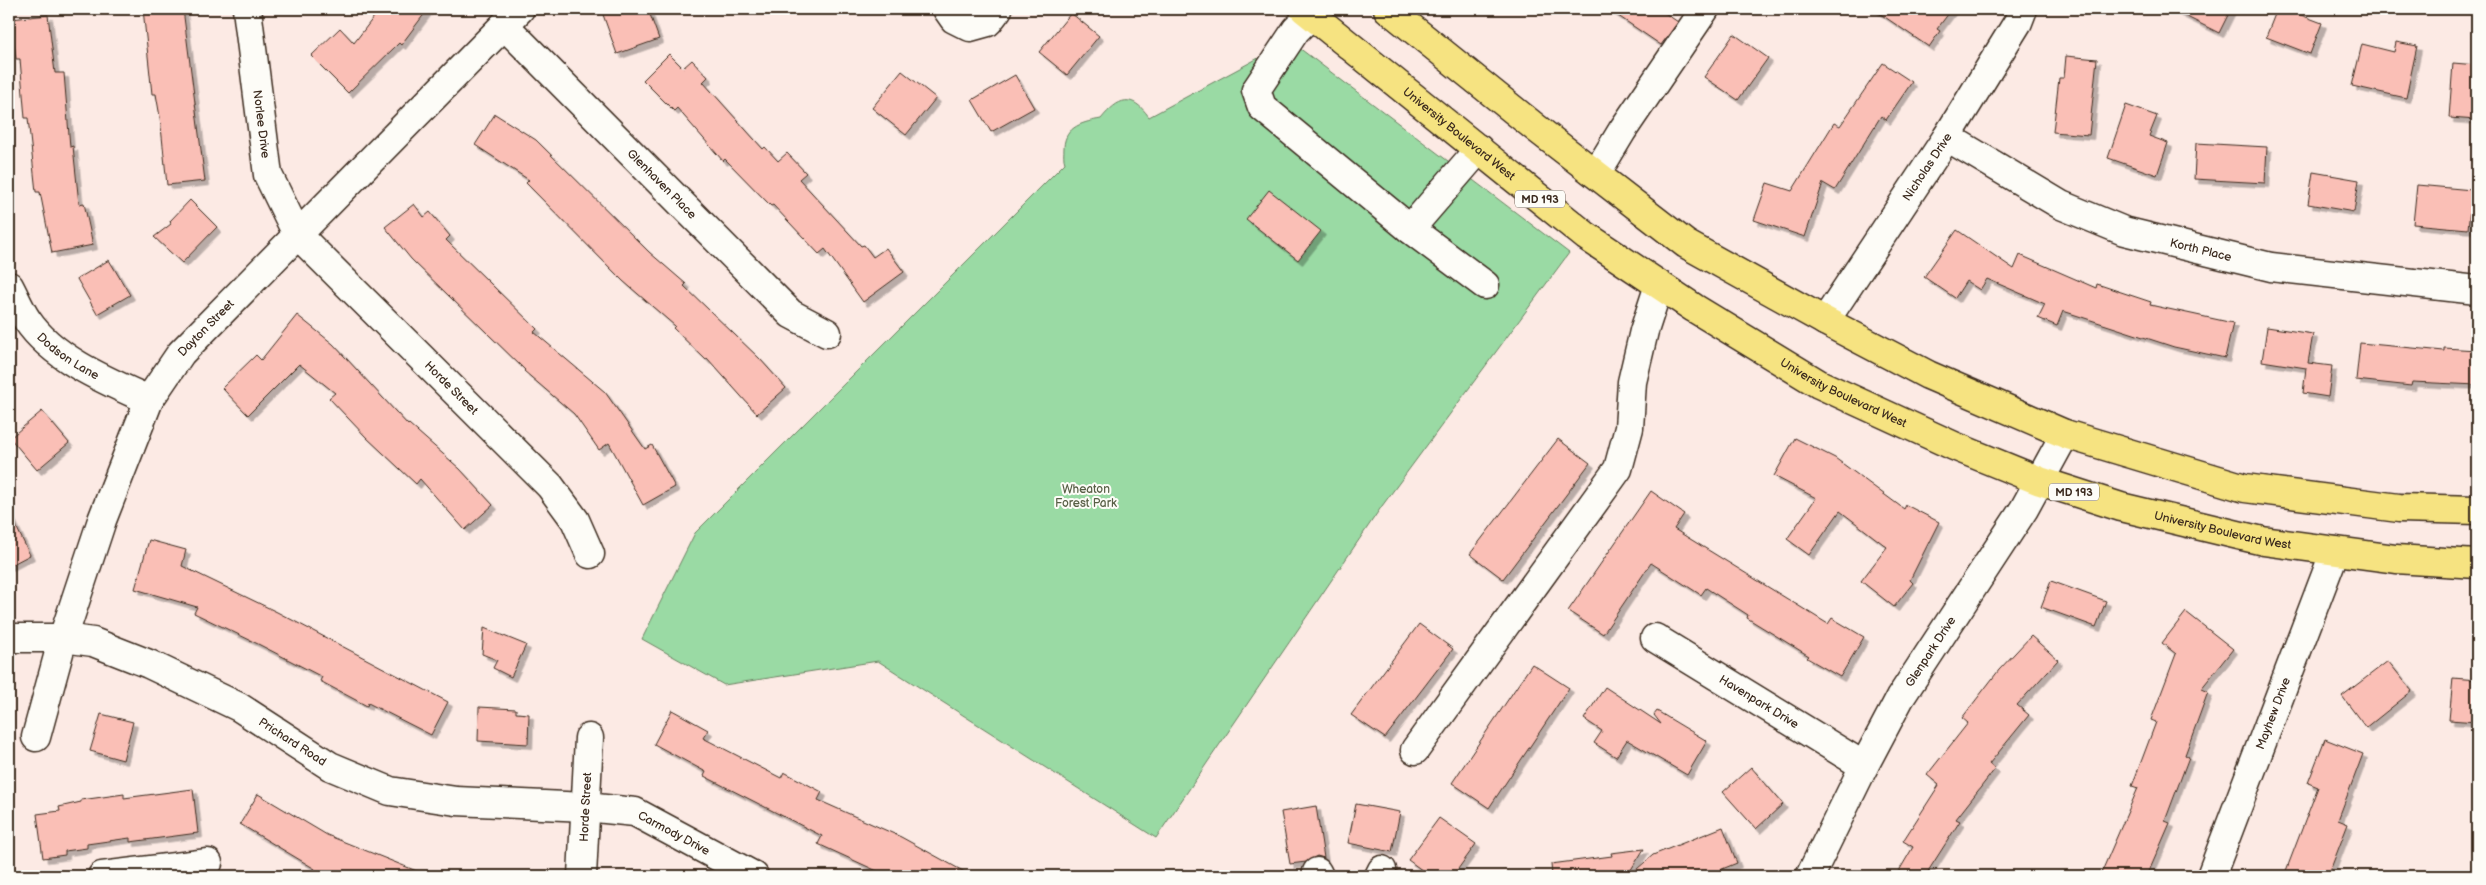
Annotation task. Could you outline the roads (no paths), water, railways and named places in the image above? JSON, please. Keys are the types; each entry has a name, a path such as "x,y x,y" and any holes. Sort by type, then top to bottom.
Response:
{"main road":[{"path":"1388,9 1686,244 1824,321 1928,375 2065,434 2245,488 2399,508 2477,510"},
{"name":"University Boulevard West","path":"1311,11 1586,236 1659,284 1820,384 1954,446 2040,481 2121,507 2263,541 2396,560 2477,564"}],"street":[{"name":"Norlee Drive","path":"247,9 268,175 296,234"},
{"path":"947,9 954,19 970,27 988,22 998,9"},
{"path":"1596,174 1622,131 1705,9"},
{"name":"Nicholas Drive","path":"1824,321 1948,137 2018,22 2023,9"},
{"path":"1311,11 1256,90 1262,107 1410,229 1485,285"},
{"name":"Dayton Street","path":"36,737 63,638 102,520 150,400 181,353 296,234 512,17"},
{"name":"Glenhaven Place","path":"512,17 791,314 827,333"},
{"name":"Korth Place","path":"1948,137 2061,205 2124,231 2271,267 2477,290"},
{"path":"1410,229 1479,149"},
{"name":"Horde Street","path":"296,234 550,486 575,520 590,554"},
{"path":"1415,750 1618,468 1629,428 1632,382 1644,331 1659,284"},
{"name":"Dodson Lane","path":"9,286 28,322 52,345 86,371 150,400"},
{"name":"Glenpark Drive","path":"1810,876 1900,698 2024,509 2065,434"},
{"name":"Mayhew Drive","path":"2211,876 2335,551"},
{"name":"Prichard Road","path":"9,638 63,638 93,642 158,668 239,706 330,766 390,791 456,801 586,807"},
{"name":"Havenpark Drive","path":"1655,638 1864,766"},
{"name":"Horde Street","path":"582,876 589,738"},
{"name":"Carmody Drive","path":"586,807 635,812 754,876"},
{"path":"102,876 208,863"}],"park label":[{"name":"Wheaton Forest Park","path":"1086,496"}]}
